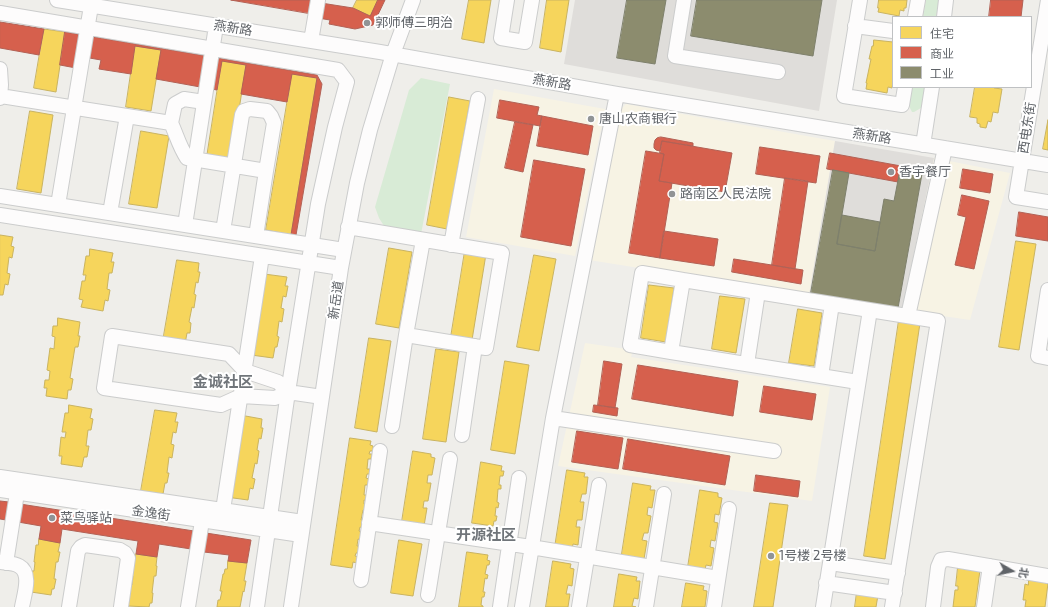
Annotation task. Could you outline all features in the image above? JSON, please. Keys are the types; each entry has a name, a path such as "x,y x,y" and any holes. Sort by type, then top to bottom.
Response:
{"street":[{"name":"燕新路","path":"57,0 393,54 617,94 1048,165"},
{"path":"310,41 318,0"},
{"name":"新岳道","path":"291,607 348,227 370,130 393,54 413,0"},
{"path":"507,0 500,38 525,42 532,0"},
{"path":"684,0 675,56 778,72"},
{"path":"860,0 844,96 902,105 904,88"},
{"path":"915,16 918,0"},
{"path":"944,16 946,0"},
{"name":"西电东街","path":"1048,0 1016,197 1048,202"},
{"path":"58,205 91,6"},
{"path":"0,13 338,70 347,82 335,127 318,204 256,607"},
{"path":"185,225 216,26"},
{"path":"855,26 892,32"},
{"path":"0,69 0,97 74,107 171,123"},
{"path":"923,144 932,88"},
{"path":"522,607 553,418 617,94"},
{"path":"204,102 184,99 174,104 171,123 180,148 187,158 266,171"},
{"path":"451,244 478,99"},
{"path":"223,231 242,115 244,111 250,109 267,111 274,123 256,236"},
{"path":"110,213 127,116"},
{"path":"908,316 945,148"},
{"path":"0,196 344,250"},
{"path":"0,215 341,268"},
{"path":"348,227 502,253 486,348 406,335"},
{"path":"392,426 423,240"},
{"path":"223,510 262,256"},
{"path":"826,583 894,600 938,321 642,273 630,345 858,382"},
{"path":"671,352 683,280"},
{"path":"1048,290 1038,356 1048,358"},
{"path":"747,364 758,292"},
{"path":"821,376 832,304"},
{"path":"823,607 870,310"},
{"path":"288,392 278,382 245,371 229,354 112,336 104,388 221,405 241,396 275,398 288,392 322,397"},
{"path":"462,435 475,346"},
{"path":"553,418 774,451"},
{"path":"361,580 380,451"},
{"path":"428,595 450,459"},
{"path":"0,477 223,510 268,524"},
{"path":"500,607 519,478"},
{"path":"579,607 599,485"},
{"name":"金逸街","path":"0,490 202,521 268,524 302,529"},
{"path":"17,493 3,562 18,566 24,571 27,578 22,607"},
{"path":"646,607 664,494"},
{"path":"714,607 728,509"},
{"path":"188,607 202,521"},
{"path":"369,523 531,547 718,578"},
{"path":"69,607 78,551 85,545 120,550 125,553 128,558 121,607"},
{"path":"932,607 938,567 941,560 948,559 1048,576"},
{"path":"830,563 898,573"},
{"path":"984,607 990,566"}],"shaded area":[{"path":"575,0 837,0 819,111 564,64"},
{"path":"494,89 605,109 575,256 466,237"},
{"name":"路南区人民法院","path":"626,104 835,141 809,295 589,260 619,111"},
{"path":"835,141 934,158 902,310 809,295"},
{"path":"934,158 1010,173 970,320 902,310"},
{"path":"585,343 633,350 631,357 830,387 812,501 558,466"}],"green space":[{"path":"926,0 939,0 936,16 923,16"},
{"path":"421,78 450,84 421,234 386,229 379,218 375,207 409,90"},
{"path":"912,88 925,88 921,108 912,112 909,106"}],"building: 住宅":[{"path":"357,0 378,0 370,16 353,8"},
{"path":"469,0 491,0 484,43 462,39"},
{"path":"547,0 569,0 561,52 540,48"},
{"path":"879,0 907,0 906,8 904,8 904,11 900,10 899,16 878,12"},
{"path":"44,29 65,32 56,92 34,88"},
{"path":"874,40 892,42 892,88 888,87 887,93 866,89 871,59 869,59"},
{"path":"135,46 161,50 151,111 126,107"},
{"path":"222,61 246,65 231,161 207,157"},
{"path":"292,74 317,78 291,235 266,230"},
{"path":"975,88 1002,89 998,113 993,112 991,122 988,121 986,128 980,127 980,124 977,123 977,118 970,117"},
{"path":"449,97 470,101 447,229 427,225"},
{"path":"30,111 53,115 41,193 17,189"},
{"path":"1048,120 1048,150 1043,149"},
{"path":"141,131 169,136 157,208 129,204"},
{"path":"0,235 13,237 11,246 14,247 12,258 9,257 7,273 10,274 8,285 5,284 3,295 0,295"},
{"path":"1016,241 1036,244 1019,350 999,347"},
{"path":"389,248 412,252 399,328 376,324"},
{"path":"90,249 113,253 111,262 114,262 112,273 109,273 107,289 110,290 108,301 105,300 103,311 81,307 83,300 79,299 82,281 85,281 86,275 83,275 86,256 89,256"},
{"path":"465,251 486,254 472,340 451,337"},
{"path":"534,255 556,259 539,351 517,347"},
{"path":"177,260 199,263 198,272 200,272 198,283 196,282 194,294 196,295 194,308 192,307 189,322 191,323 190,333 187,333 185,344 163,341"},
{"path":"264,274 287,277 285,286 288,286 286,297 283,296 281,308 284,309 282,322 279,321 277,336 279,337 273,358 251,355"},
{"path":"649,285 674,288 666,342 641,338"},
{"path":"720,296 745,299 736,353 712,349"},
{"path":"798,309 822,313 814,366 789,363"},
{"path":"58,318 80,322 78,336 80,336 78,347 75,347 70,378 73,379 71,390 68,390 67,399 46,396 47,388 44,388 45,380 49,380 50,371 47,370 50,348 54,349 55,337 52,336 53,326 57,326"},
{"path":"899,320 920,323 885,559 864,556"},
{"path":"369,338 391,341 377,432 355,428"},
{"path":"436,349 459,352 446,442 423,439"},
{"path":"505,361 529,365 515,454 491,450"},
{"path":"69,405 92,409 90,418 93,419 91,430 88,430 86,446 89,446 87,457 84,457 82,467 61,464 62,456 59,456 61,437 65,438 66,432 62,432 65,413 68,413"},
{"path":"155,410 177,413 175,422 178,422 176,433 173,432 171,444 174,445 172,458 169,457 167,473 169,473 163,494 141,491"},
{"path":"240,415 262,419 261,428 263,428 261,439 259,438 257,450 259,451 257,464 255,463 252,478 255,479 253,489 250,488 248,500 226,497"},
{"path":"350,438 371,441 370,445 373,446 373,451 370,451 369,454 372,454 371,459 368,459 367,469 370,469 370,474 367,474 366,478 369,479 368,485 365,485 364,495 367,495 367,501 364,500 364,504 366,504 361,520 364,520 363,528 360,527 359,531 362,532 361,540 358,539 357,546 360,546 359,553 356,553 355,556 358,557 357,563 353,562 352,568 331,565"},
{"path":"413,451 431,454 431,457 435,458 432,475 428,475 427,483 431,483 428,501 424,501 423,508 427,508 424,526 401,528"},
{"path":"481,462 502,466 501,471 504,471 503,476 500,476 499,485 501,485 501,489 498,489 497,502 499,503 498,508 496,507 495,516 497,516 493,526 472,523"},
{"path":"567,470 585,473 584,477 588,477 586,494 582,494 580,502 584,502 582,520 577,520 576,527 580,527 578,545 573,544 572,549 555,547"},
{"path":"633,483 651,486 650,490 655,490 652,508 648,507 647,515 651,516 648,533 644,533 642,540 647,541 644,559 639,558 638,563 621,560"},
{"path":"700,490 718,493 718,497 722,498 719,515 715,514 714,522 718,523 715,541 711,540 710,547 714,548 711,566 706,565 705,570 688,567"},
{"name":"1号楼 2号楼","path":"770,503 788,505 773,607 754,607"},
{"path":"39,539 60,543 58,552 60,552 58,562 56,562 54,579 56,579 51,595 31,592 30,586 32,571 34,571 36,545 38,545"},
{"path":"399,540 422,544 413,596 391,593"},
{"path":"467,552 488,555 487,560 490,561 489,565 487,565 485,574 488,575 487,579 485,578 483,592 485,592 484,597 482,597 481,605 483,607 459,607"},
{"path":"136,554 157,557 152,603 150,603 149,607 128,606 129,600 127,600 130,584 132,585 133,576 131,576"},
{"path":"228,561 247,563 244,581 246,581 240,607 217,607 222,591 220,591 223,574 225,569 227,569"},
{"path":"553,561 571,564 570,568 574,569 572,586 568,585 566,594 570,594 568,607 546,607"},
{"path":"958,567 980,570 975,607 953,607 955,590 958,590 958,586 956,586"},
{"path":"619,574 637,577 636,581 640,581 638,599 634,598 632,606 636,607 614,607"},
{"path":"1029,578 1048,583 1045,607 1025,607 1026,600 1023,600 1025,584 1028,585"},
{"path":"686,583 704,586 703,590 707,591 705,607 682,607"},
{"path":"857,592 878,595 876,607 855,607"}],"building: 商业":[{"path":"231,0 316,0 314,14"},
{"path":"378,0 385,0 373,25 355,29 329,24 330,20 318,18 321,3 353,8 370,16"},
{"path":"991,0 1023,0 1021,16 989,16"},
{"path":"0,22 44,29 39,55 0,48"},
{"path":"65,32 317,75 322,84 296,235 291,235 317,78 292,74 287,102 241,94 246,65 222,61 217,90 156,79 161,50 135,46 131,74 99,69 101,60 78,56 76,68 60,65"},
{"path":"500,100 539,107 537,115 542,116 540,126 497,118"},
{"path":"542,116 593,126 588,155 537,146"},
{"path":"515,122 533,125 523,172 505,168"},
{"path":"661,137 693,143 693,146 662,141 660,151 656,150 654,148 655,140"},
{"path":"662,141 732,153 725,192 659,181 664,154 660,153"},
{"path":"760,147 820,156 816,183 756,174"},
{"path":"646,151 664,154 659,181 672,183 660,258 629,253"},
{"path":"830,153 901,166 898,182 827,169"},
{"path":"534,160 585,169 571,246 521,237"},
{"path":"963,169 993,174 990,193 960,188"},
{"path":"785,178 808,181 795,269 772,265"},
{"path":"962,195 989,201 974,269 955,265 966,217 958,215"},
{"path":"1019,212 1048,217 1048,241 1016,236"},
{"path":"664,231 718,239 714,266 660,258"},
{"path":"734,259 803,270 801,284 732,272"},
{"path":"604,361 622,364 615,408 598,405"},
{"path":"638,365 738,381 733,416 632,399"},
{"path":"764,386 816,394 812,420 760,412"},
{"path":"594,405 618,408 617,416 593,412"},
{"path":"577,431 623,438 618,469 572,462"},
{"path":"628,439 730,456 725,485 623,469"},
{"path":"756,475 800,481 798,497 754,491"},
{"path":"0,501 9,502 6,520 0,519"},
{"path":"20,504 194,531 191,549 159,544 157,557 136,554 138,541 62,529 60,543 39,539 41,526 18,522"},
{"path":"206,533 251,540 247,563 228,561 229,555 204,552"}],"building: 工业":[{"path":"627,0 666,0 655,64 617,58"},
{"path":"697,0 822,0 813,56 691,36"},
{"path":"833,170 849,173 837,244 875,251 884,199 894,201 900,170 922,174 898,308 811,293"},
{"path":"842,215 880,222 875,251 837,244"}],"place":[{"name":"郭师傅三明治","path":"367,23"},
{"name":"唐山农商银行","path":"591,119"},
{"name":"香宇餐厅","path":"891,172"},
{"name":"路南区人民法院","path":"672,194"},
{"name":"菜鸟驿站","path":"52,518"},
{"name":"1号楼 2号楼","path":"771,556"}],"district":[{"name":"金诚社区","path":"223,382"},
{"name":"开源社区","path":"486,535"}]}
